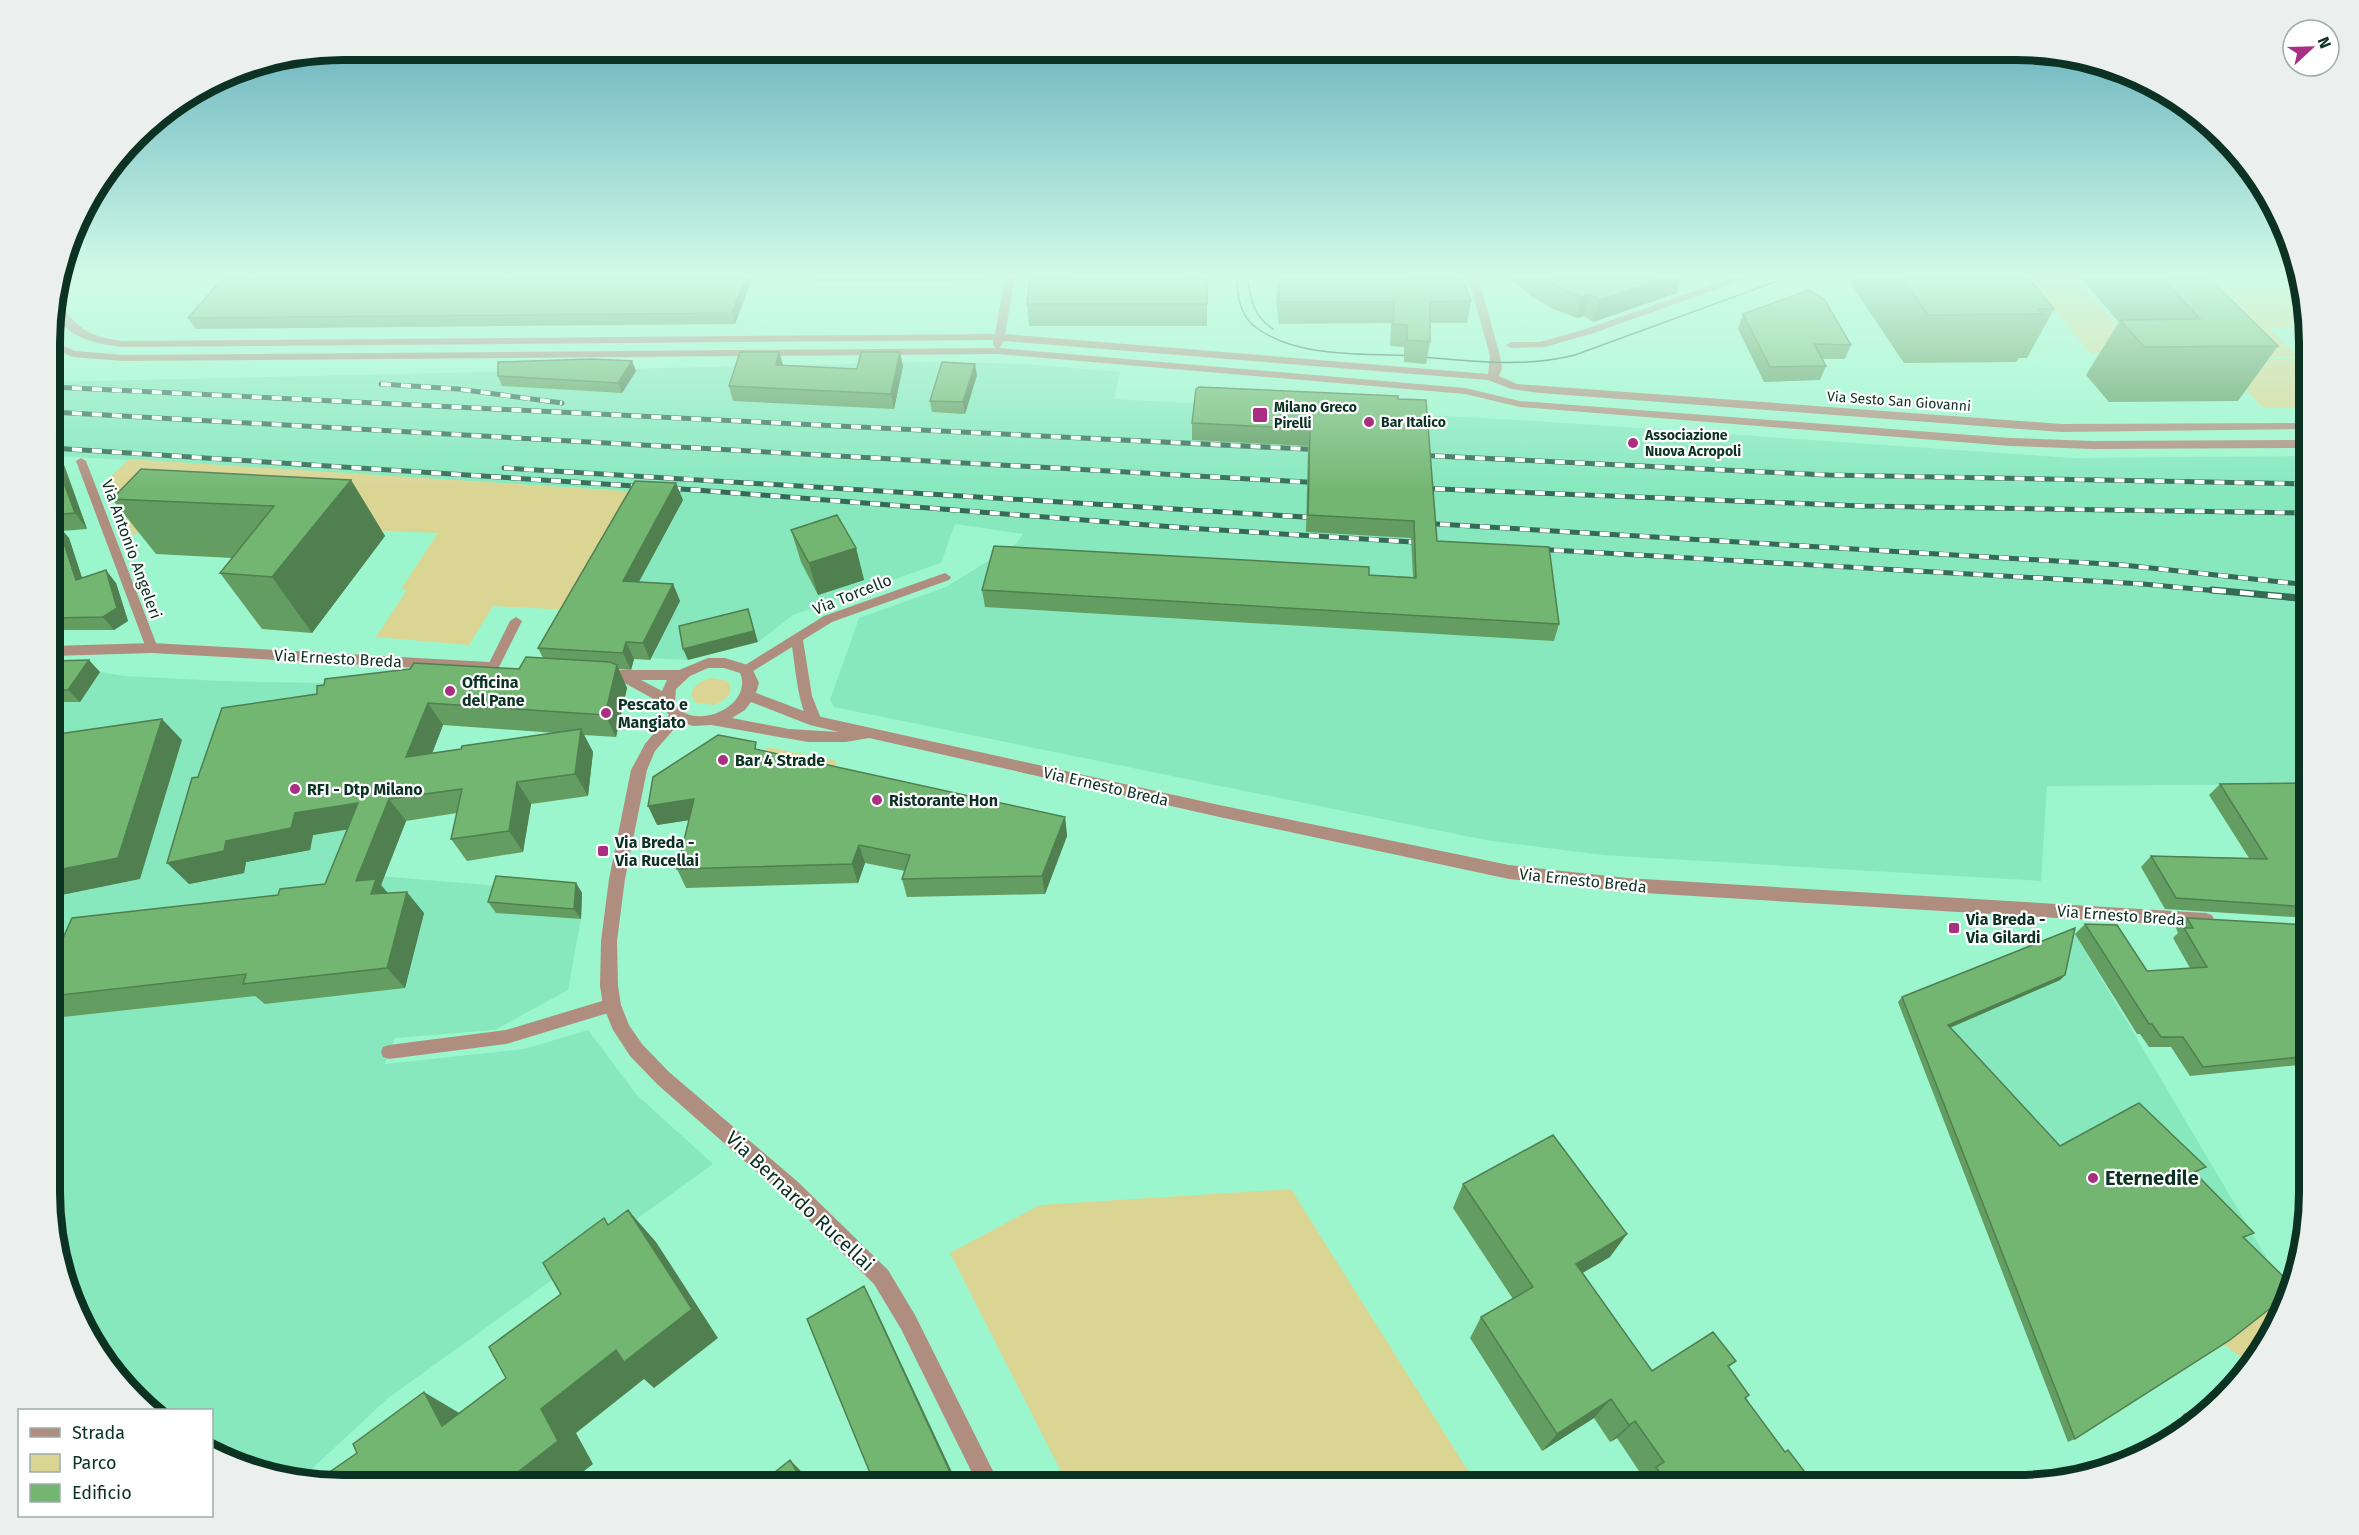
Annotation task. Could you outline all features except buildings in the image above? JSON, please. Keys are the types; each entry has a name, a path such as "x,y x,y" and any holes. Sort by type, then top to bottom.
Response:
{"street":[{"name":"Via Sesto San Giovanni","path":"61,348 78,355 123,358 997,351 1465,391 1520,404 2010,442 2093,445 2299,444"},
{"name":"Via Sesto San Giovanni","path":"1130,348 1490,377 1515,387 1540,390 2061,428 2299,426"},
{"path":"1490,377 1494,375 1496,368 1493,348"},
{"name":"Via Ernesto Breda","path":"60,651 152,648 499,668"},
{"path":"677,716 671,710 667,700 669,687 680,675 699,666 717,662 732,664 746,670 752,681 750,696 736,709 713,720"},
{"path":"587,674 623,677 680,675"},
{"path":"623,677 667,700"},
{"name":"Via Ernesto Breda","path":"750,696 815,721 1470,865 1546,878 2219,921"},
{"name":"Via Ernesto Breda","path":"677,716 695,722 713,720 818,739 844,738 871,732"},
{"name":"Via Bernardo Rucellai","path":"677,716 655,739 639,770 612,913 608,967 612,1005 626,1037 663,1078 791,1189 864,1257 881,1277 902,1312 984,1475"}],"lane":[{"name":"Via Antonio Angeleri","path":"81,461 152,648"},
{"name":"Via Torcello","path":"746,670 836,615 945,577"},
{"path":"499,668 516,621"},
{"path":"797,639 806,696 815,721"},
{"path":"389,1052 506,1037 612,1005"}],"shaded area":[{"path":"925,362 1026,364 1120,372 1114,399 1520,420 2073,458 2299,456 2299,784 2047,786 2041,881 1602,855 1485,840 834,707 830,700 859,618 946,587 1016,544 1023,534 955,524 941,563 793,615 758,642 688,660 554,653 646,492 61,456 60,382"},
{"path":"100,672 125,676 221,681 428,685 356,874 582,893 581,919 568,990 495,1030 395,1038 385,1064 524,1049 588,1030 636,1094 713,1164 387,1399 307,1473 252,1460 213,1443 213,1409 161,1409 156,1405 130,1379 98,1334 75,1283 62,1229 60,1192 60,673"},
{"name":"Eternedile","path":"2075,934 2283,1285 2277,1300 2222,1343 2068,1442 1898,1002 2045,943"}],"green space":[{"path":"2086,348 2137,348 2147,359 2113,354 2091,354"},
{"path":"2213,348 2289,348 2298,357 2223,358"},
{"path":"2218,359 2299,359 2299,408 2263,408"},
{"path":"129,459 640,492 570,610 493,606 469,645 376,637 407,590 401,589 438,533 161,523 133,535 110,477"},
{"path":"712,678 728,681 730,693 714,705 696,703 691,695 694,688 701,682"},
{"path":"768,747 837,761 827,780 757,765"},
{"path":"1291,1189 1471,1475 1063,1475 950,1253 1040,1205"},
{"path":"2276,1302 2261,1334 2244,1360 2222,1343"}],"tram line":[{"path":"1306,348 1351,354 1513,363 1554,359 1595,348"}],"railway":[{"path":"381,384 458,389 562,403"},
{"path":"60,387 1325,450"},
{"path":"60,412 1323,483"},
{"path":"60,449 696,490 1187,528 1429,543"},
{"path":"1415,455 1828,475 2299,484"},
{"path":"504,468 1321,518"},
{"path":"1415,488 1862,506 2299,513"},
{"path":"1420,523 2123,565 2299,584"},
{"path":"1534,549 2143,584 2228,592"},
{"path":"2212,590 2299,598"}],"place":[{"name":"Milano Greco Pirelli","path":"1260,415"},
{"name":"Bar Italico","path":"1369,422"},
{"name":"Associazione Nuova Acropoli","path":"1633,443"},
{"name":"Officina del Pane","path":"450,691"},
{"name":"Pescato e Mangiato","path":"606,713"},
{"name":"Bar 4 Strade","path":"723,760"},
{"name":"RFI - Dtp Milano","path":"295,789"},
{"name":"Ristorante Hon","path":"877,800"},
{"name":"Via Breda - Via Rucellai","path":"603,851"},
{"name":"Via Breda - Via Gilardi","path":"1954,928"},
{"name":"Eternedile","path":"2093,1178"}]}
